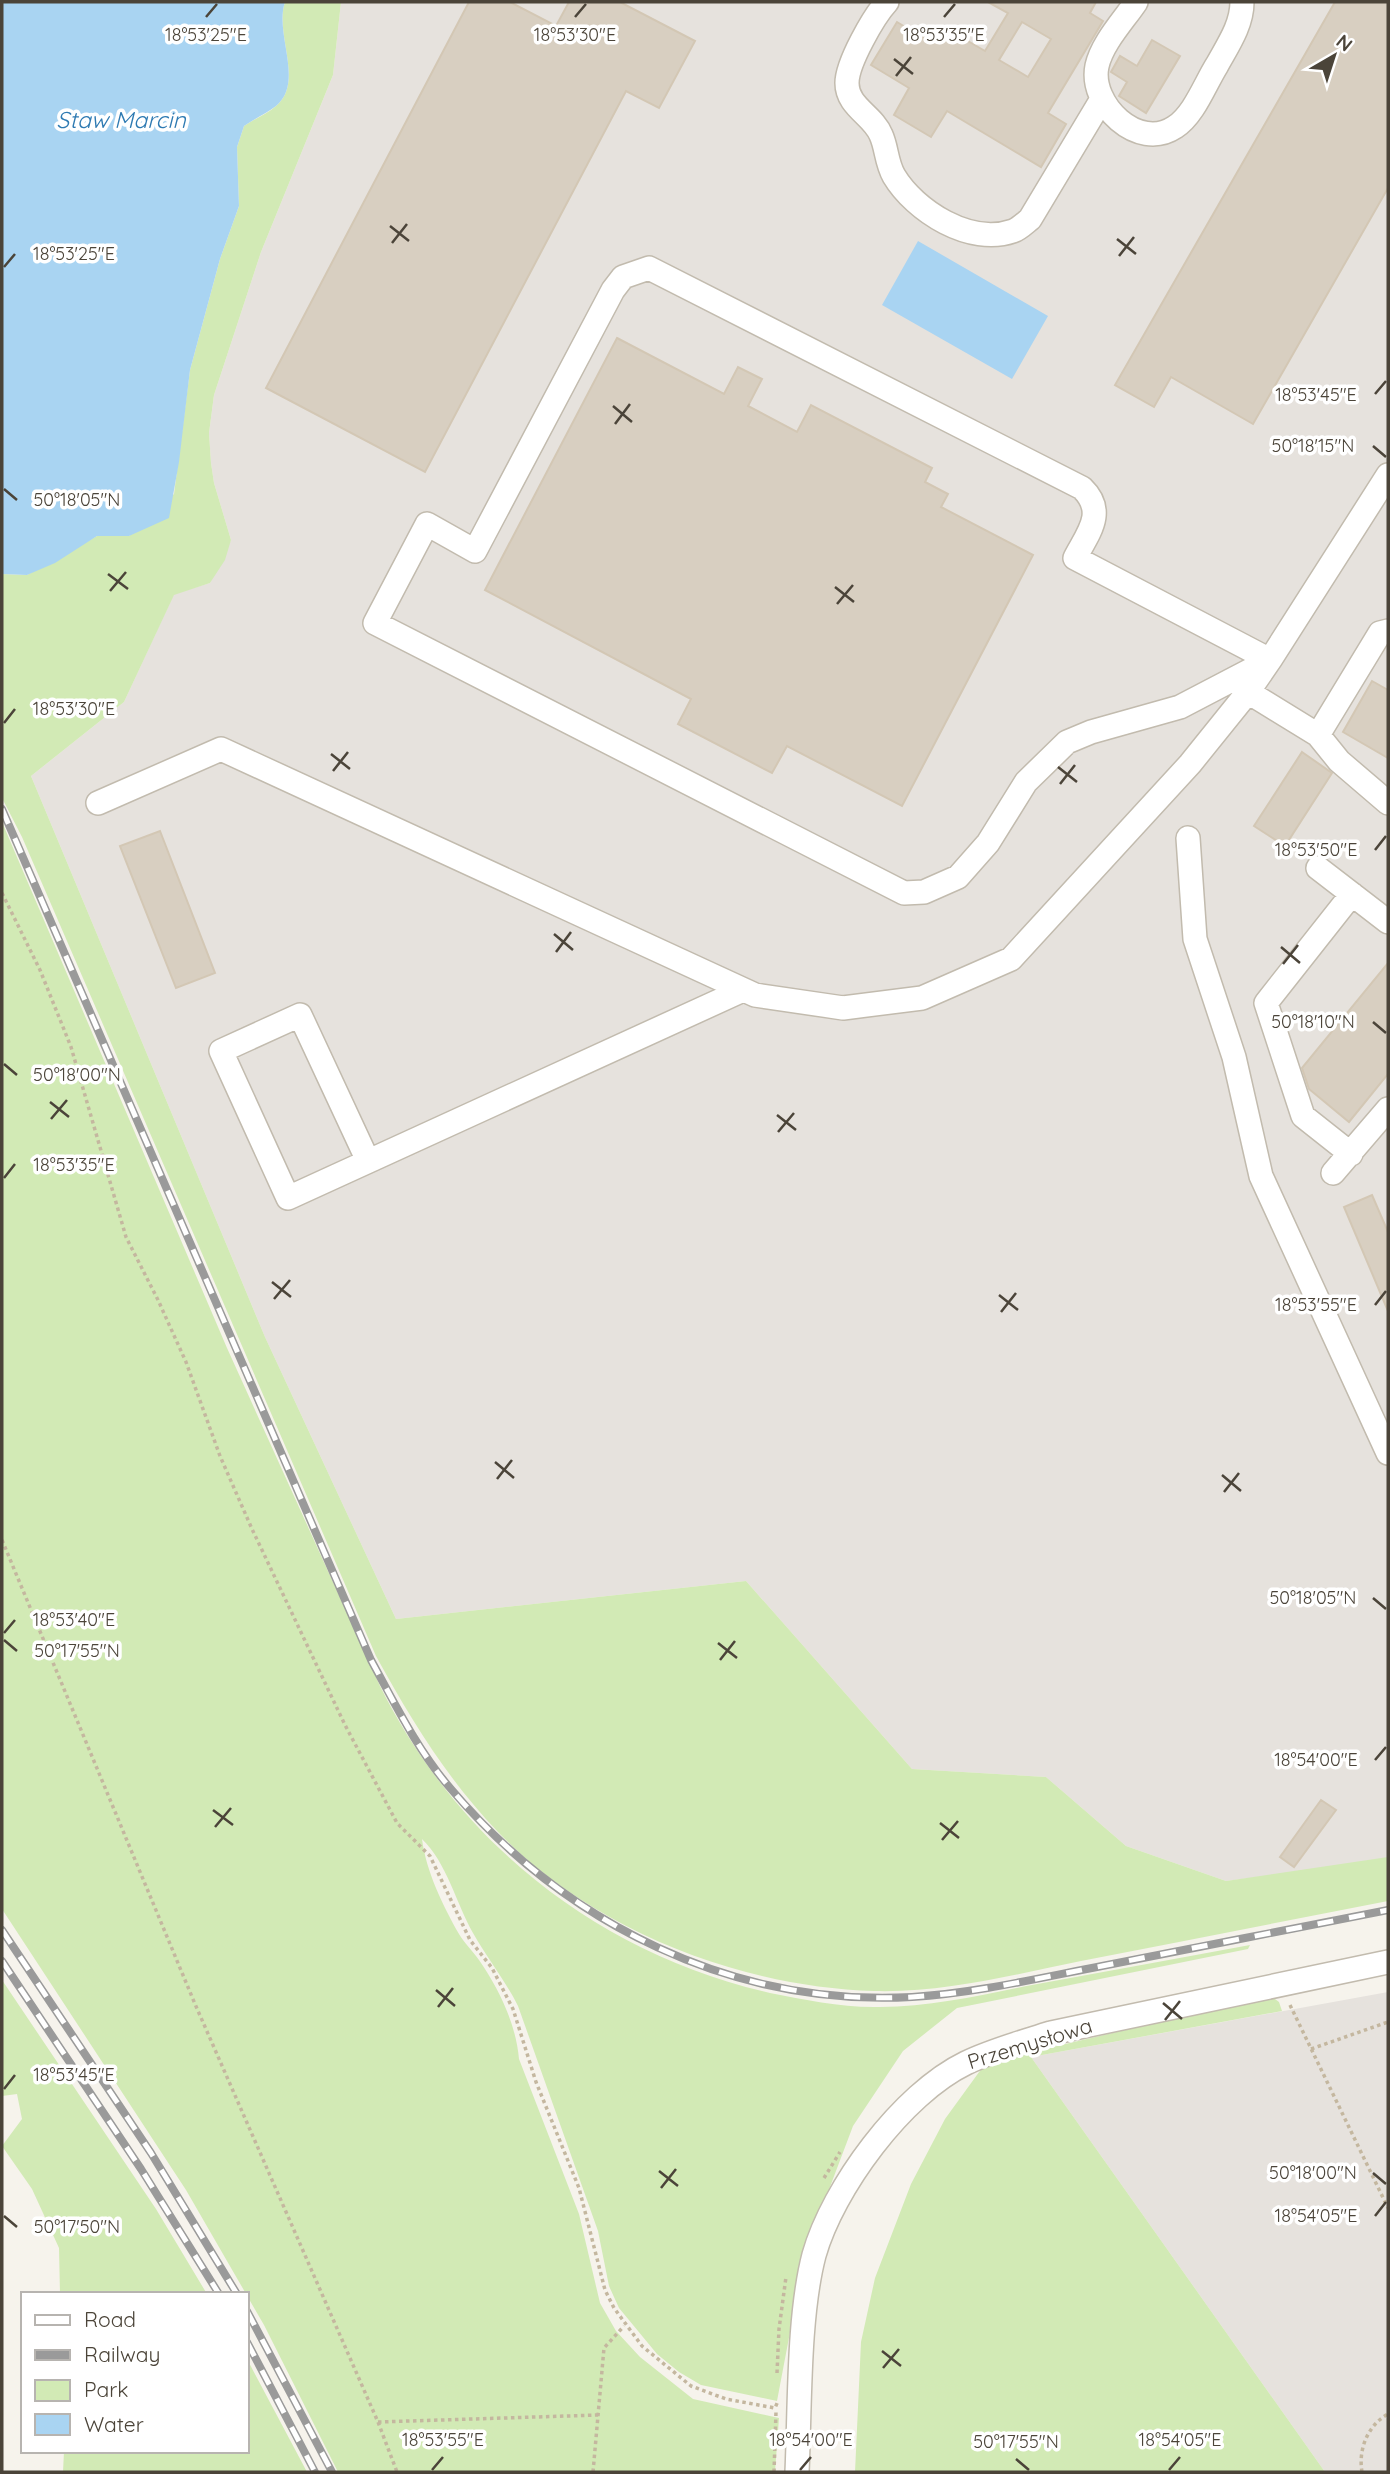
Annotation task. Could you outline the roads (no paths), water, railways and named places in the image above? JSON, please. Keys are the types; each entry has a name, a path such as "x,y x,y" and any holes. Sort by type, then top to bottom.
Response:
{"street":[{"path":"887,2 849,67 846,85 854,106 871,119 882,136 883,153 894,176 912,200 934,218 974,231 993,234 1014,231 1030,219 1102,99"},
{"path":"1136,2 1097,64 1096,85 1114,116 1133,129 1153,135 1175,128 1187,116 1236,32 1242,2"},
{"path":"649,268 1082,488 1095,505 1097,517 1074,558 1270,660 1180,707 1091,732 1067,742 1026,782 988,843 958,877 925,892 904,893 375,623 427,524 475,551 613,290 623,277 649,268"},
{"path":"98,803 221,749 755,995 844,1008 922,998 1011,959 1189,764 1248,692 1388,475"},
{"path":"1318,735 1380,633 1388,631"},
{"path":"1248,692 1318,735 1339,761 1388,803"},
{"path":"1188,838 1195,939 1234,1057 1261,1176 1388,1453"},
{"path":"1318,868 1388,922"},
{"path":"1351,1154 1303,1116 1266,1003 1352,894"},
{"path":"369,1161 300,1015 221,1051 288,1198 369,1161 743,990"},
{"path":"1333,1172 1388,1110"},
{"name":"Przemysłowa","path":"797,2472 807,2301 814,2255 838,2194 868,2152 942,2077 999,2049 1051,2033 1282,1982 1388,1962"}],"water":[{"name":"Staw Marcin","path":"2,2 285,2 283,28 289,71 284,96 276,106 244,126 237,147 239,206 220,259 190,370 169,518 129,536 97,536 55,563 27,575 2,574"},
{"path":"918,241 1048,316 1012,379 882,305"}],"railway":[{"path":"2,809 371,1660 408,1727 439,1774 496,1837 546,1880 600,1917 657,1947 718,1971 781,1988 846,1996 912,1997 984,1989 1388,1910"},
{"path":"2,1930 151,2153 236,2292"},
{"path":"2,1961 141,2169 218,2292"},
{"path":"248,2313 332,2472"},
{"path":"248,2344 315,2472"}]}
